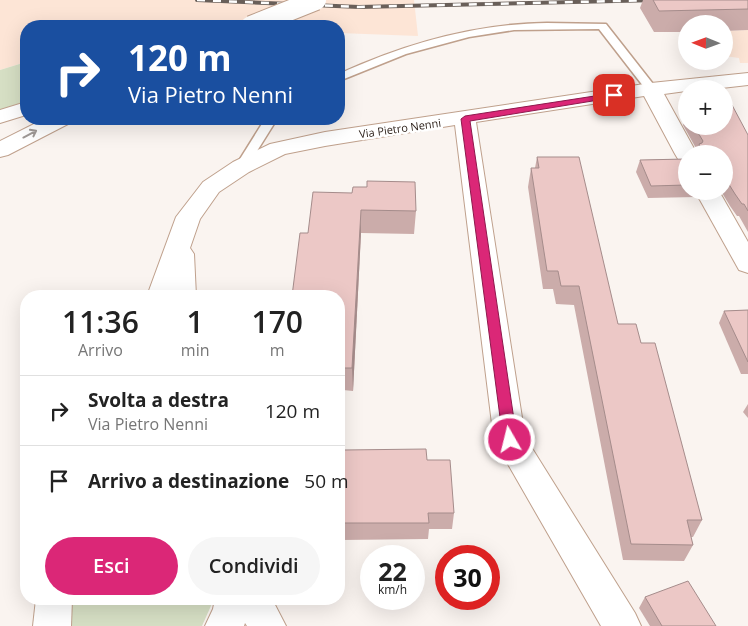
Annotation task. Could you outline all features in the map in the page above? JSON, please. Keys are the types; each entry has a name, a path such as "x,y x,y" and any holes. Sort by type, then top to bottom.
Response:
{"street":[{"path":"265,20 316,0"},
{"name":"Via Pietro Nenni","path":"162,290 188,217 211,187 241,166 278,149 325,139 651,89 748,79"},
{"path":"651,89 681,145"},
{"path":"0,117 20,110"},
{"path":"465,119 510,440 622,626"},
{"path":"0,150 48,125"},
{"path":"712,200 748,264"},
{"name":"Via Pietro Nenni","path":"181,238 182,290"},
{"path":"52,626 54,605"},
{"path":"224,626 231,613 232,605"},
{"path":"255,605 267,626"}],"lane":[{"path":"345,75 397,53 457,38 514,27 602,26 651,89"},
{"path":"241,166 267,125"}],"shaded area":[{"path":"0,0 414,0 418,36 345,33 345,20 20,20 20,64 0,70"},
{"path":"748,30 748,63 740,63 739,58 733,57 733,31"}],"green space":[{"path":"20,64 20,103 0,110 0,70"},
{"path":"68,605 211,605 202,626 70,626"}],"building":[{"path":"653,0 748,0 748,9 659,11"},
{"path":"733,107 748,135 748,211 733,191 733,145 699,145 703,141 699,135 733,135"},
{"path":"537,157 579,157 618,324 636,324 641,343 655,343 702,520 687,520 693,545 631,544 579,286 561,286 558,271 547,271 531,168 539,168"},
{"path":"678,159 678,185 651,186 640,160"},
{"path":"367,181 415,182 416,211 361,210 352,368 345,368 345,290 293,290 300,233 308,233 313,192 352,193 353,187 367,187"},
{"path":"748,310 748,362 724,311"},
{"path":"426,449 427,460 450,460 454,513 428,513 429,523 345,523 345,450"},
{"path":"688,581 716,626 662,626 645,597"}],"railway":[{"path":"197,0 359,7 659,0"}],"route":[{"path":"510,440 465,119 614,95"}]}
